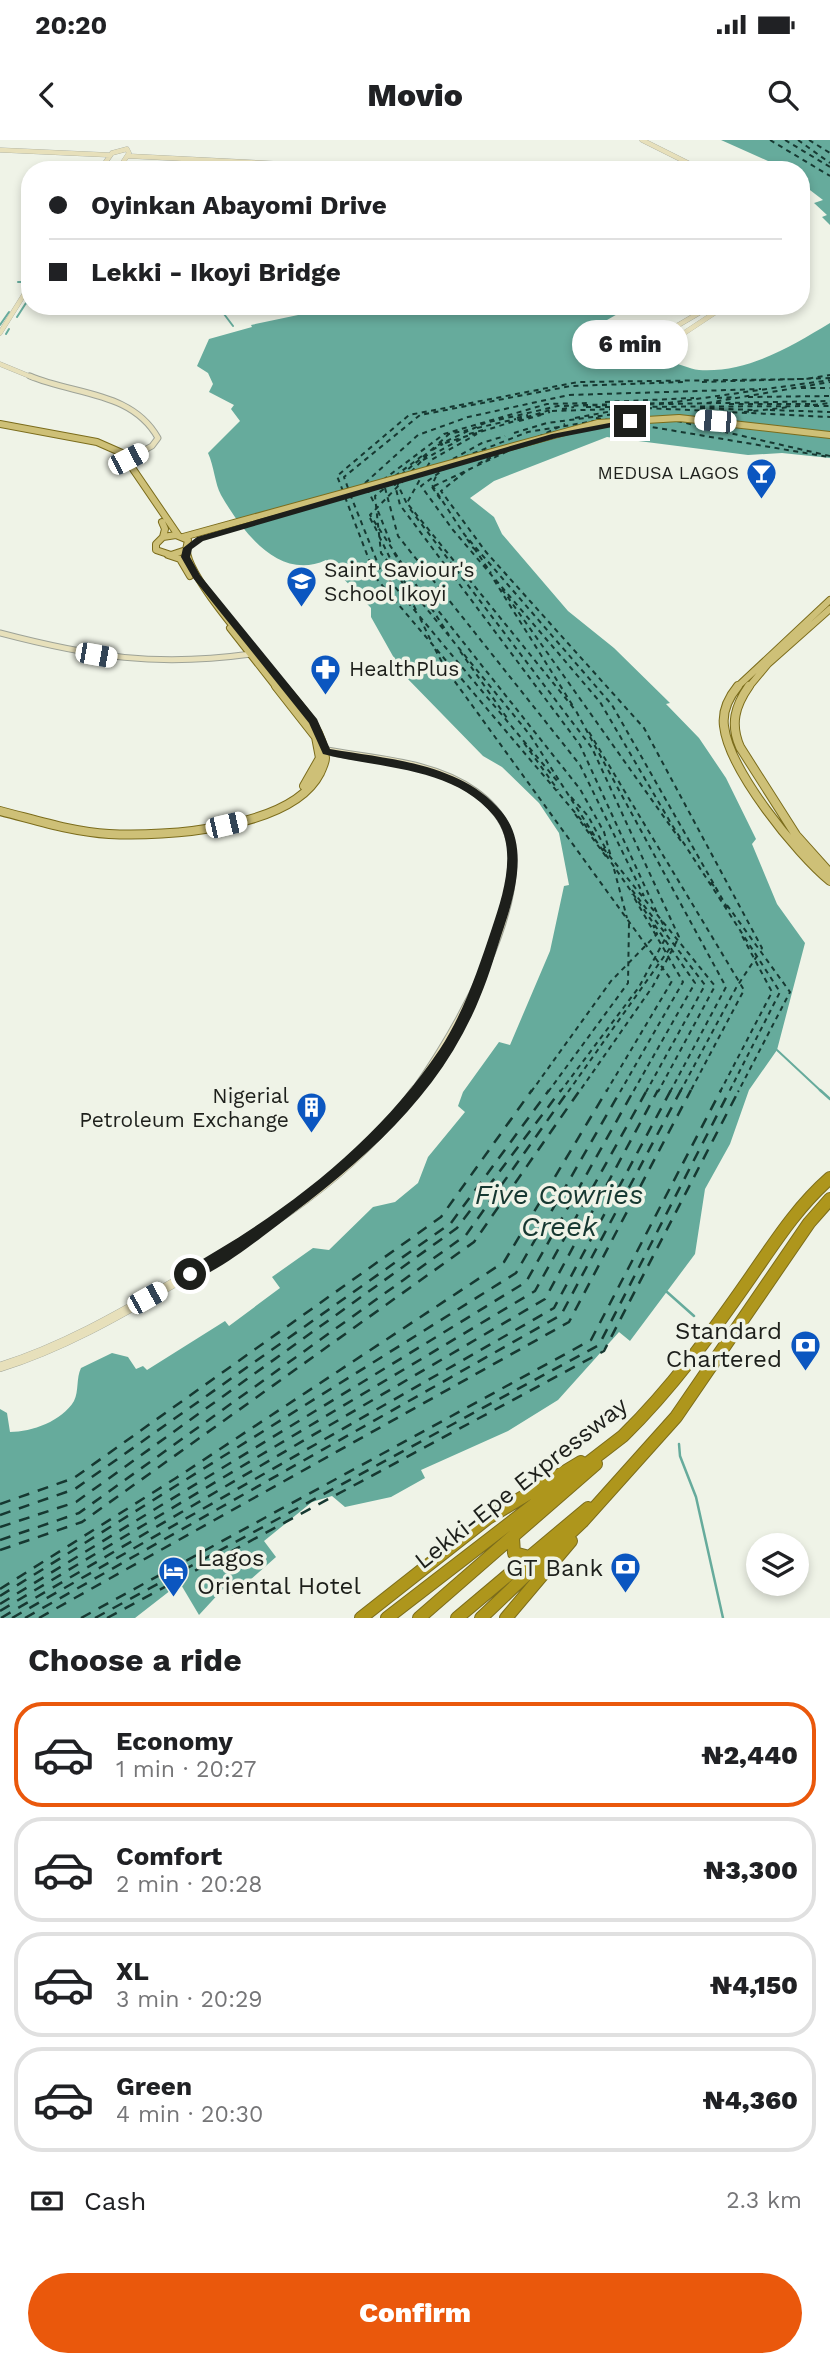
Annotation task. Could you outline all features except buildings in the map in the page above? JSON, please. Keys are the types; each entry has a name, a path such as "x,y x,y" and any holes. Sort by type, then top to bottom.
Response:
{"highway":[{"name":"Lekki-Epe Expressway","path":"387,1618 623,1436 676,1382 791,1217 830,1178"},
{"path":"506,1618 691,1396 809,1223 830,1199"},
{"path":"419,1618 572,1488 623,1436"},
{"path":"361,1618 488,1518 623,1436"},
{"path":"457,1618 618,1483"},
{"path":"481,1618 582,1522 618,1483"},
{"path":"513,1538 514,1553 530,1557"}],"main road":[{"path":"163,537 203,536 599,425 680,421 830,436"},
{"path":"0,426 97,442 128,459 171,528 181,536 188,547 187,560 203,587 282,687 310,727 323,752 321,771 294,801 259,817 202,830 152,835 108,834 0,809"},
{"path":"0,426 94,445 117,455 158,514 165,529 155,548 180,559 251,654 282,687"},
{"path":"168,555 188,547 203,536"},
{"path":"830,600 743,681 727,703 724,719 734,753 789,839 806,860 830,881"},
{"path":"830,609 747,687 735,707 733,723 740,748 789,825 814,859 830,873"}],"street":[{"path":"642,140 684,161"},
{"path":"648,140 690,161"},
{"path":"0,151 109,156 123,149 129,151 125,161"},
{"path":"106,161 109,156"},
{"path":"127,158 180,161"},
{"path":"127,158 195,161"},
{"path":"0,333 21,299"},
{"path":"0,340 21,306"},
{"path":"696,315 651,341 650,346 663,347 709,315"},
{"path":"0,364 43,382 113,398 130,407 155,430 158,438 152,446 128,459"},
{"path":"0,633 96,655 142,661 200,661 251,654"},
{"path":"0,1367 93,1329 233,1250 320,1186 375,1140 415,1093 458,1030 486,967 503,914 514,863 508,832 490,804 456,781 419,769 323,752"}],"water":[{"path":"721,140 830,140 830,225 822,217 827,215 814,203 823,200 810,190 810,161 768,161"},
{"name":"Five Cowries Creek","path":"298,315 616,315 607,320 604,327 613,344 604,350 627,357 699,370 717,370 768,357 830,323 830,458 782,453 748,455 607,437 494,481 470,498 494,517 502,534 568,611 614,648 670,703 666,704 699,738 726,778 756,839 752,844 777,904 805,943 777,1050 749,1090 730,1144 705,1189 695,1254 630,1341 619,1332 558,1400 508,1431 421,1470 425,1478 391,1497 345,1507 332,1496 312,1502 264,1541 276,1557 232,1596 223,1589 199,1615 180,1583 135,1618 0,1618 0,1409 7,1413 10,1432 37,1427 54,1420 69,1408 74,1401 81,1368 112,1353 128,1357 136,1369 143,1366 147,1370 225,1321 229,1326 280,1288 272,1277 313,1248 329,1250 373,1207 395,1202 418,1183 428,1157 465,1112 458,1106 463,1092 499,1042 510,1045 550,951 564,886 569,885 559,833 539,803 502,767 483,756 403,674 371,617 371,608 326,560 309,565 293,564 278,559 264,549 240,523 219,491 208,453 240,421 231,409 234,405 209,392 213,384 208,373 197,366 209,339 252,327 251,325"}],"waterway":[{"path":"17,317 21,311"},
{"path":"0,325 9,312"},
{"path":"225,315 233,326"},
{"path":"6,334 9,329"},
{"path":"777,1050 822,1092"},
{"path":"820,1090 830,1099"},
{"path":"667,1292 694,1316"},
{"path":"679,1444 680,1456 696,1497 723,1618"}],"ferry route":[{"path":"770,140 805,161"},
{"path":"785,140 830,167"},
{"path":"798,140 830,163"},
{"path":"809,140 830,153"},
{"path":"810,164 830,176"},
{"path":"807,379 830,375"},
{"path":"807,379 830,378"},
{"path":"343,491 337,476 409,415 578,382 793,379"},
{"path":"702,382 793,379"},
{"path":"793,379 807,379"},
{"path":"793,379 807,379"},
{"path":"583,405 668,403 830,380"},
{"path":"348,488 344,477 420,415 571,386 683,382"},
{"path":"707,403 830,382"},
{"path":"801,388 830,388"},
{"path":"365,483 418,435 468,417 569,395 761,389"},
{"path":"748,397 830,396"},
{"path":"717,398 736,397"},
{"path":"605,402 694,398"},
{"path":"401,475 436,446 485,423 558,406 830,401"},
{"path":"383,480 444,434 547,404 589,403"},
{"path":"813,405 830,403"},
{"path":"729,404 814,404"},
{"path":"586,407 830,406"},
{"path":"562,409 574,407"},
{"path":"744,412 790,407"},
{"path":"552,411 648,408 830,417"},
{"path":"700,408 754,410"},
{"path":"445,443 553,409"},
{"path":"514,433 547,423 653,409"},
{"path":"575,418 618,410"},
{"path":"770,410 830,412"},
{"path":"539,415 550,412"},
{"path":"695,417 731,413"},
{"path":"517,418 528,415"},
{"path":"519,421 541,415"},
{"path":"596,418 608,420"},
{"path":"477,428 516,419"},
{"path":"559,427 595,421"},
{"path":"677,421 830,456"},
{"path":"559,427 565,424"},
{"path":"634,424 829,457"},
{"path":"594,427 609,425"},
{"path":"464,457 528,432 559,427"},
{"path":"538,437 559,427"},
{"path":"439,443 449,434 468,430"},
{"path":"469,434 483,430"},
{"path":"427,467 431,460 477,434"},
{"path":"453,459 482,443 505,436"},
{"path":"423,460 461,439"},
{"path":"432,450 443,444"},
{"path":"434,486 508,451"},
{"path":"411,472 429,453"},
{"path":"478,464 498,454"},
{"path":"395,476 422,456"},
{"path":"437,474 447,467"},
{"path":"437,474 440,468"},
{"path":"424,472 407,503 576,711 726,987 670,1092"},
{"path":"465,472 441,491 486,552 644,728 762,948 760,951"},
{"path":"437,474 432,485 464,534 612,705 728,909"},
{"path":"437,474 421,486 453,530 600,702 672,825 757,956"},
{"path":"398,486 405,479"},
{"path":"394,481 396,488"},
{"path":"396,481 398,486"},
{"path":"376,509 375,496 391,483"},
{"path":"398,486 407,504"},
{"path":"432,487 441,500"},
{"path":"367,488 375,505"},
{"path":"385,488 387,497"},
{"path":"387,497 396,488"},
{"path":"396,488 400,505 580,745 658,915"},
{"path":"350,494 380,569 558,782"},
{"path":"345,497 376,578 583,822 665,939"},
{"path":"376,509 387,497"},
{"path":"387,497 398,536 580,765 644,896"},
{"path":"376,509 378,528"},
{"path":"376,509 370,515 378,528"},
{"path":"410,509 592,748 679,937 678,940"},
{"path":"378,511 391,544"},
{"path":"370,518 377,531"},
{"path":"378,528 449,635"},
{"path":"378,528 379,537"},
{"path":"379,537 397,572"},
{"path":"379,537 381,553 530,735 596,838"},
{"path":"467,539 474,549"},
{"path":"474,548 491,573"},
{"path":"394,553 406,572"},
{"path":"401,580 416,610"},
{"path":"494,580 573,706"},
{"path":"421,589 580,789 604,832 611,857"},
{"path":"502,589 681,841"},
{"path":"420,618 431,641"},
{"path":"435,649 445,668 646,945"},
{"path":"460,651 507,718"},
{"path":"589,732 740,983"},
{"path":"524,743 558,790"},
{"path":"571,797 588,816 608,853"},
{"path":"575,814 607,858"},
{"path":"603,848 678,940"},
{"path":"614,869 627,918"},
{"path":"711,882 718,892"},
{"path":"632,890 675,945"},
{"path":"632,894 656,935"},
{"path":"727,905 760,951"},
{"path":"661,920 666,931"},
{"path":"628,963 629,923"},
{"path":"653,925 656,935"},
{"path":"740,932 755,960"},
{"path":"646,945 656,935"},
{"path":"656,935 662,945"},
{"path":"662,945 665,939"},
{"path":"665,939 672,950"},
{"path":"658,1092 715,986 678,940"},
{"path":"675,945 678,940"},
{"path":"628,963 646,945"},
{"path":"646,945 655,958"},
{"path":"655,958 662,945"},
{"path":"662,945 666,953"},
{"path":"646,1092 705,985 675,945"},
{"path":"672,950 675,945"},
{"path":"666,953 670,948"},
{"path":"633,1092 695,983 672,950"},
{"path":"668,957 672,950"},
{"path":"738,1092 790,992 760,951"},
{"path":"659,963 666,953"},
{"path":"666,953 668,957"},
{"path":"729,1092 780,992 757,956"},
{"path":"620,1092 683,982 668,957"},
{"path":"663,968 668,957"},
{"path":"560,1092 639,987 655,958"},
{"path":"655,958 659,963"},
{"path":"720,1092 772,992 755,960"},
{"path":"740,983 755,960"},
{"path":"531,1092 611,981 628,963"},
{"path":"548,1092 628,983 628,963"},
{"path":"568,1092 659,963"},
{"path":"659,963 663,968"},
{"path":"579,1092 653,986 663,968"},
{"path":"606,1092 672,981 663,968"},
{"path":"680,1092 740,983"},
{"path":"690,1092 744,990 740,983"},
{"path":"0,1504 74,1478 441,1217 532,1090"},
{"path":"0,1515 75,1489 451,1223 549,1090"},
{"path":"0,1527 76,1502 457,1228 561,1090"},
{"path":"0,1540 79,1513 466,1235 569,1090"},
{"path":"0,1550 82,1522 474,1242 580,1090"},
{"path":"0,1589 176,1478 504,1262 607,1090"},
{"path":"0,1596 516,1273 621,1090"},
{"path":"0,1604 526,1282 634,1090"},
{"path":"0,1611 535,1291 647,1090"},
{"path":"1,1618 545,1299 658,1090"},
{"path":"12,1618 554,1308 671,1090"},
{"path":"25,1618 561,1315 681,1090"},
{"path":"39,1618 569,1322 691,1090"},
{"path":"81,1618 591,1340 721,1090"},
{"path":"95,1618 599,1345 730,1090"},
{"path":"107,1618 604,1351 739,1090"}],"place":[{"name":"MEDUSA LAGOS","path":"762,500"},
{"name":"Saint Saviour's School Ikoyi","path":"301,609"},
{"name":"HealthPlus","path":"326,696"},
{"name":"Nigerial Petroleum Exchange","path":"312,1135"},
{"name":"Standard Chartered","path":"805,1372"},
{"name":"GT Bank","path":"626,1595"},
{"name":"Lagos Oriental Hotel","path":"174,1599"}],"route":[{"path":"190,1274 233,1250 340,1171 375,1140 415,1093 445,1052 474,998 503,914 514,863 508,832 498,814 490,804 464,785 419,769 327,751 314,722 203,587 186,557 187,548 200,539 555,435 630,421"}]}
